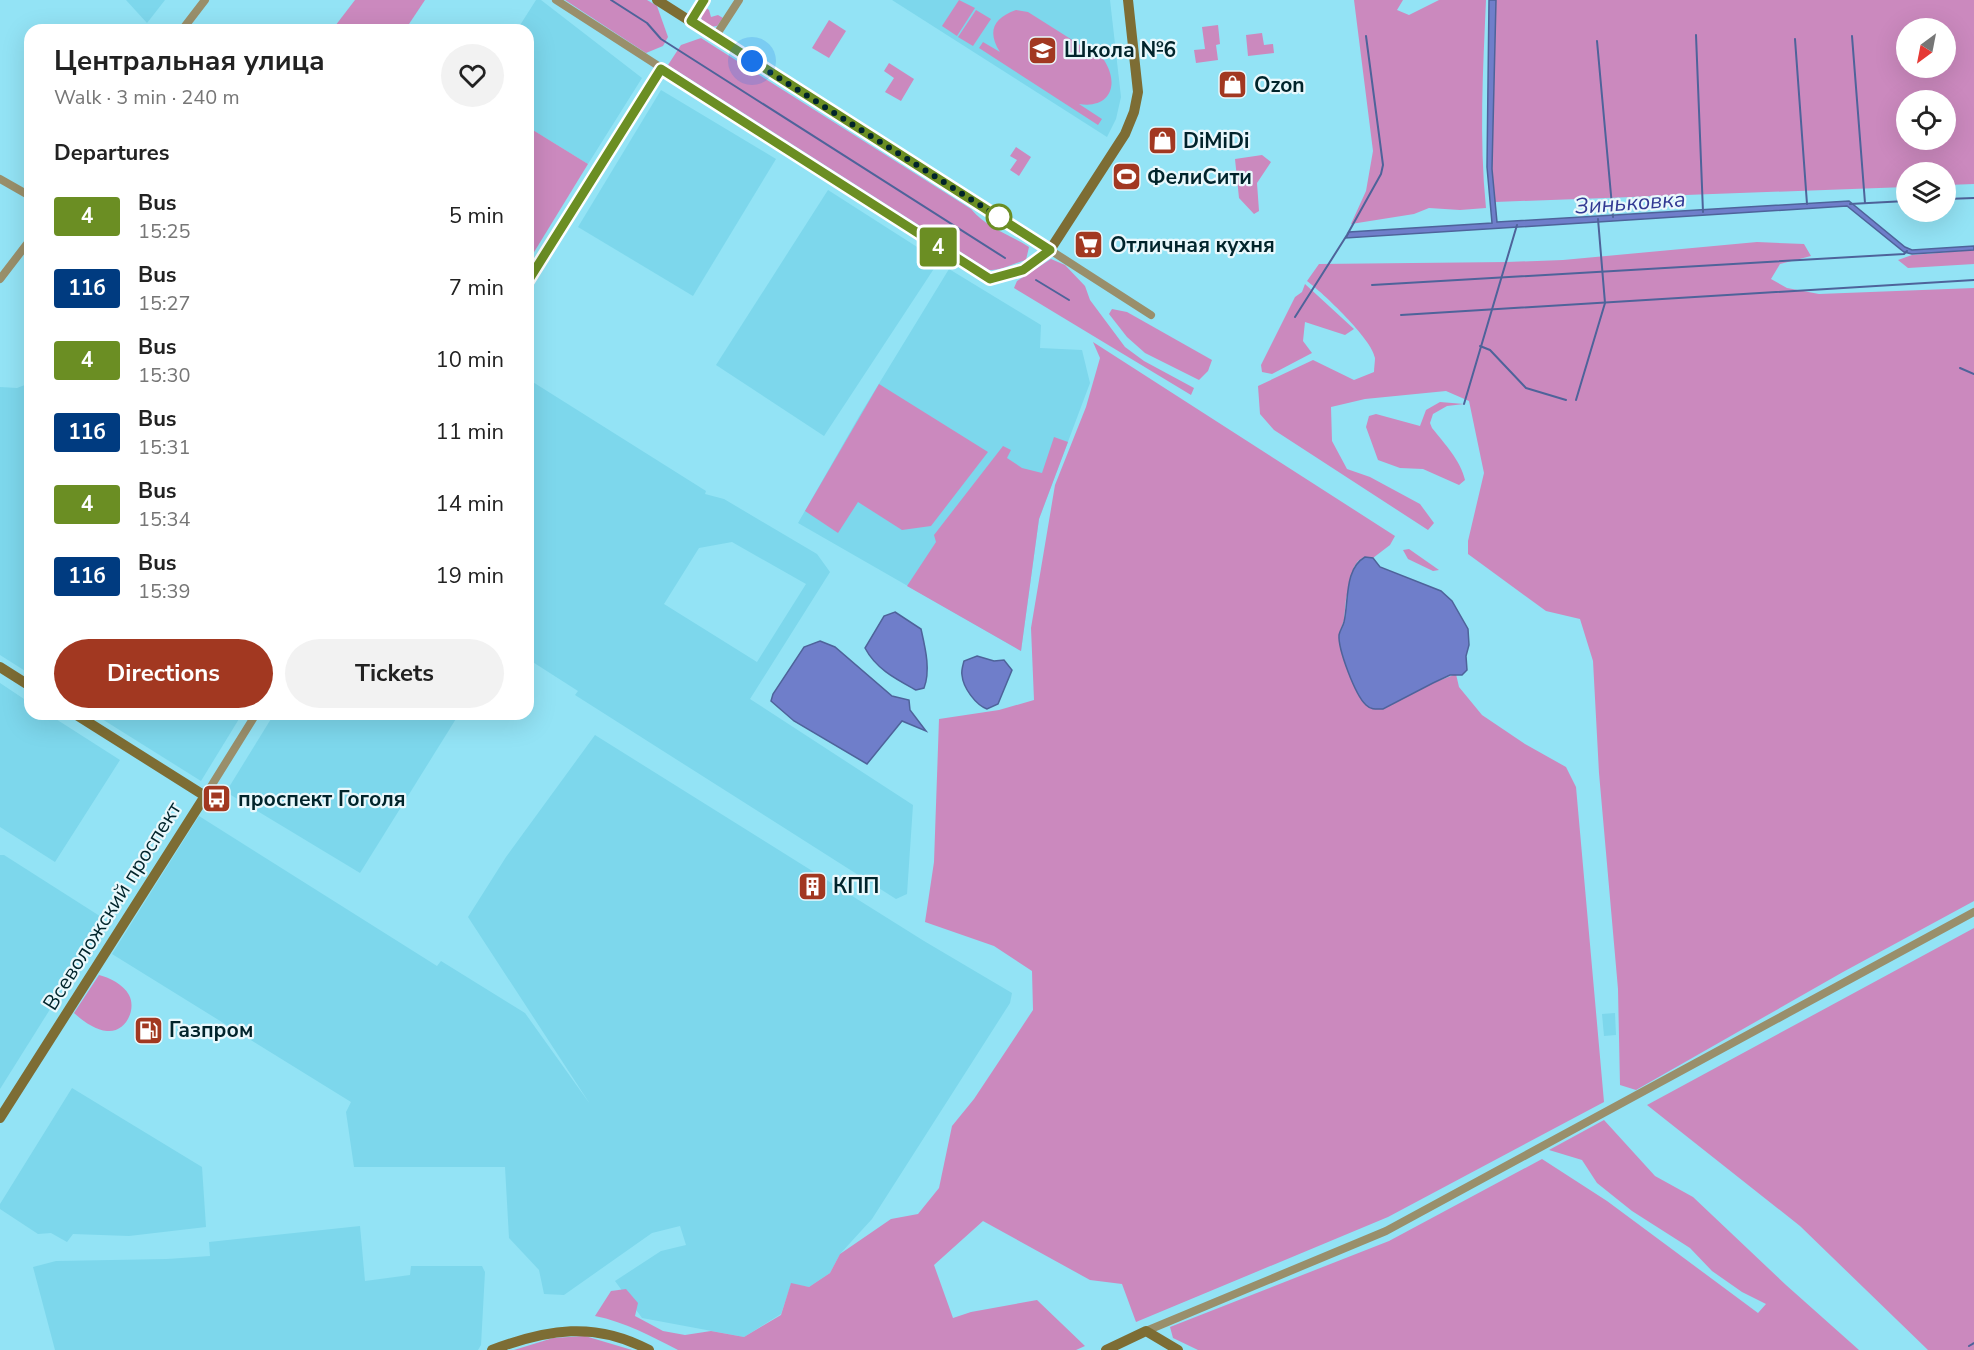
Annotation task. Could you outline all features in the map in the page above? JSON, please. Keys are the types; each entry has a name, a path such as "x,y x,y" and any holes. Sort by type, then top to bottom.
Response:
{"street":[{"path":"187,24 205,0"},
{"path":"556,0 990,279 1023,270 1050,250 1125,134 1134,112 1138,92 1128,0"},
{"path":"657,0 1151,315"},
{"path":"691,21 704,0"},
{"path":"716,37 739,0"},
{"path":"534,271 661,69"},
{"path":"0,179 24,193"},
{"path":"0,279 24,248"},
{"path":"0,667 24,682"},
{"path":"85,720 205,796"},
{"name":"Всеволожский проспект","path":"0,1118 252,720"},
{"path":"1106,1350 1146,1331 1386,1231 1974,912"},
{"path":"492,1350 531,1337 569,1330 583,1330 612,1334 649,1350"},
{"path":"1146,1331 1178,1350"}],"shaded area":[{"path":"126,0 165,0 147,23"},
{"path":"355,0 425,0 409,24 337,24"},
{"path":"536,0 541,0 642,78 588,164 534,131 534,24 521,24"},
{"path":"565,0 647,0 657,6 668,37 663,46 646,53"},
{"name":"Школа №6","path":"892,0 1110,0 1121,97 1116,119 1107,137"},
{"path":"959,0 975,8 957,36 942,26"},
{"path":"1354,0 1403,0 1397,10 1409,15 1439,0 1486,0 1482,130 1486,208 1460,210 1429,208 1414,214 1351,224 1366,191 1373,151"},
{"path":"1489,0 1496,0 1492,169 1497,222 1849,201 1905,247 1912,250 1974,246 1974,250 1912,254 1904,252 1847,206 1346,238 1349,232 1492,223 1487,167"},
{"path":"1496,0 1974,0 1974,184 1956,185 1956,162 1896,162 1896,187 1495,202 1492,169"},
{"path":"705,7 709,10 711,17 718,15 723,18 717,26 710,27 702,22 701,15"},
{"path":"976,10 991,19 973,46 958,37"},
{"path":"1016,10 1028,12 1104,60 1111,78 1109,93 1098,103 1079,104 1102,119 1098,125 979,48 983,42 1000,52 994,38 994,26 1002,17"},
{"path":"829,20 846,31 829,58 812,48"},
{"path":"1218,25 1220,44 1216,45 1218,60 1196,63 1194,50 1205,49 1202,27"},
{"path":"1262,33 1264,45 1273,44 1274,53 1248,56 1246,35"},
{"path":"701,38 971,209 991,226 1029,247 1026,260 989,270 668,65 681,45"},
{"path":"889,63 914,79 901,101 885,92 894,78 884,71"},
{"path":"661,90 776,159 693,296 578,227"},
{"path":"534,131 588,164 534,252"},
{"path":"1016,147 1031,157 1019,176 1010,170 1017,160 1010,156"},
{"path":"1262,155 1271,162 1257,183 1259,211 1254,214 1239,198 1235,159"},
{"path":"828,190 939,261 824,436 716,365"},
{"path":"1757,242 1804,244 1811,256 1780,264 1771,279 1787,288 1819,294 1974,288 1974,901 1843,972 1636,1090 1620,1085 1618,989 1599,773 1593,661 1580,619 1546,611 1468,554 1468,541 1484,473 1469,401 1446,391 1365,399 1331,407 1332,441 1347,469 1370,477 1420,504 1434,523 1428,530 1274,430 1260,414 1258,386 1313,360 1354,380 1374,372 1375,358 1365,340 1335,306 1307,281 1319,264 1563,260"},
{"path":"1974,250 1974,264 1908,268 1898,260 1912,255"},
{"path":"1051,259 1065,265 1085,286 1090,300 1125,347 1144,361 1194,388 1191,395 1014,288 1017,281"},
{"path":"949,269 1041,325 1040,348 1082,350 1090,383 1039,519 1021,651 798,523 861,413"},
{"path":"1305,284 1354,329 1345,335 1305,322 1303,341 1312,353 1272,374 1262,372 1261,365 1295,297 1302,292"},
{"path":"1112,309 1127,312 1212,360 1208,371 1199,380 1145,353 1127,337 1109,314"},
{"path":"1093,342 1395,536 1390,545 1373,558 1364,557 1354,567 1346,599 1344,620 1339,634 1353,683 1365,704 1374,709 1383,709 1433,683 1456,674 1459,687 1482,715 1525,744 1566,767 1576,787 1604,1102 1388,1217 1136,1322 1122,1284 1090,1280 983,1221 934,1265 953,1318 971,1312 1037,1300 1085,1346 1076,1350 678,1350 627,1326 595,1316 611,1291 626,1289 638,1303 635,1316 663,1331 685,1335 711,1331 744,1337 781,1315 791,1283 809,1287 830,1273 840,1254 891,1219 918,1214 939,1188 952,1126 974,1099 1033,1010 1032,971 994,946 925,922 934,862 939,719 999,710 1034,700 1031,628 1055,485 1086,407 1100,358"},
{"path":"534,383 706,491 705,494 724,499 817,554 830,572 750,699 913,805 907,894 896,899 575,695 578,691 534,663","holes":["732,542 806,584 757,662 664,604 699,548"]},
{"path":"879,384 988,452 931,526 902,530 858,502 838,533 805,511"},
{"path":"24,385 24,670 0,655 0,387 17,388"},
{"path":"1440,402 1464,404 1447,406 1433,414 1430,423 1460,466 1465,480 1459,485 1423,469 1400,468 1378,460 1366,427 1369,416 1376,414 1420,426 1426,410"},
{"path":"1054,437 1068,442 1039,519 1021,651 907,586 936,542 934,535 1003,446 1011,450 1007,458 1022,468 1042,473"},
{"path":"1409,549 1439,570 1433,571 1408,559 1403,550"},
{"path":"1365,557 1373,558 1380,567 1441,591 1452,601 1468,629 1467,670 1462,675 1450,675 1383,709 1370,708 1362,700 1348,672 1339,642 1350,577 1358,562"},
{"path":"895,612 921,629 927,666 924,688 916,690 894,677 875,662 865,648 884,616"},
{"path":"820,641 835,647 892,696 909,700 910,710 926,731 902,721 867,764 794,721 771,701 773,694 804,647"},
{"path":"977,656 994,661 1004,660 1012,670 998,704 987,709 975,700 963,680 964,661"},
{"path":"0,683 24,699 24,720 57,720 120,760 55,862 0,827"},
{"path":"104,720 238,720 201,781"},
{"path":"270,720 455,720 360,873 226,792"},
{"path":"595,735 924,941 1012,993 1010,1003 872,1219 840,1254 830,1273 809,1287 791,1284 781,1314 744,1337 642,1318 615,1281 661,1251 686,1245 680,1226 652,1233 564,1295 544,1294 539,1270 509,1238 505,1167 354,1167 346,1112 351,1102 112,954 199,816 437,966 441,961 525,1013 590,1104 468,917 506,857"},
{"path":"0,855 4,855 106,920 0,1089"},
{"path":"1974,928 1974,1350 1928,1350 1800,1226 1647,1105"},
{"path":"99,975 120,985 131,1001 128,1019 113,1031 94,1027 74,1013"},
{"path":"1615,1013 1616,1035 1604,1036 1602,1014"},
{"path":"72,1088 202,1167 206,1227 129,1236 73,1234 67,1242 51,1233 38,1234 0,1209 0,1204"},
{"path":"1604,1120 1655,1176 1693,1197 1859,1350 1198,1350 1173,1338 1170,1327 1389,1241 1542,1159 1607,1201 1758,1313 1766,1304 1742,1292 1712,1271 1690,1248 1632,1211 1597,1183 1582,1160 1549,1150"},
{"path":"360,1226 365,1281 410,1275 411,1266 482,1266 485,1272 481,1345 478,1350 55,1350 33,1267 56,1261 210,1256 209,1242"},
{"path":"585,1336 632,1350 514,1350 553,1338"}],"waterway":[{"path":"611,0 647,23 661,39 1005,258"},
{"path":"1696,35 1703,212"},
{"path":"1295,317 1347,235 1381,174 1383,165 1366,36"},
{"path":"1852,36 1865,203"},
{"path":"1795,39 1807,204"},
{"name":"Зиньковка","path":"1597,41 1613,217"},
{"path":"1956,199 1974,198"},
{"path":"1850,204 1896,202"},
{"name":"Зиньковка","path":"1576,400 1605,303 1598,219"},
{"path":"1464,404 1517,225"},
{"path":"1372,285 1904,254 1907,251"},
{"path":"1036,280 1069,300"},
{"path":"1401,315 1974,280"},
{"path":"1480,346 1490,350 1526,388 1566,400"},
{"path":"1960,368 1974,374"},
{"path":"1969,1346 1974,1343"}],"bus line":[{"name":"4","path":"534,271 661,69 990,279 1023,270 1050,250 691,21 704,0"}],"place":[{"name":"Школа №6","path":"1043,50"},
{"name":"Ozon","path":"1233,85"},
{"name":"DiMiDi","path":"1162,141"},
{"name":"ФелиСити","path":"1126,177"},
{"name":"Отличная кухня","path":"1089,245"},
{"name":"проспект Гоголя","path":"217,799"},
{"name":"КПП","path":"812,886"},
{"name":"Газпром","path":"148,1030"}],"route":[{"path":"752,61 999,217"}]}
